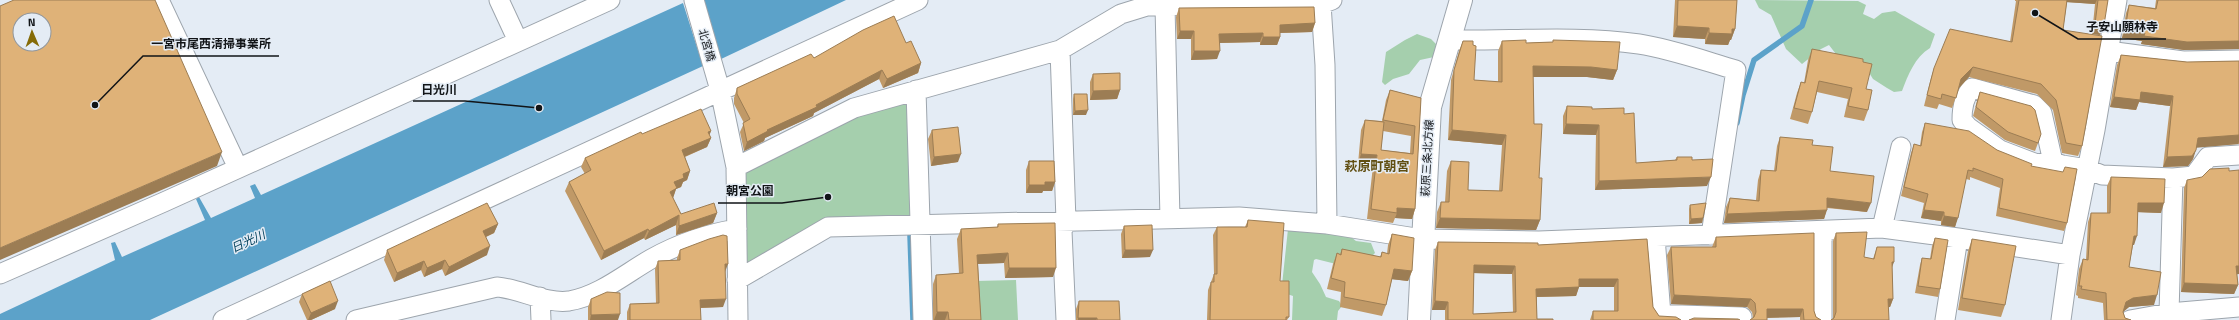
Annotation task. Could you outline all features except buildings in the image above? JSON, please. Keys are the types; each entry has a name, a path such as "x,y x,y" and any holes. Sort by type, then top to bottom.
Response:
{"main road":[{"name":"萩原三条北方線","path":"1419,320 1430,107 1461,0"}],"street":[{"path":"159,0 238,168"},
{"path":"499,0 518,41"},
{"path":"0,274 610,0"},
{"name":"北宮橋","path":"694,0 720,90 736,167 738,320"},
{"path":"223,320 720,90 732,87 918,0"},
{"path":"2061,320 2070,255 2117,0"},
{"path":"736,167 854,108 1060,50 1121,14 1147,6 1164,3 1327,2 1325,65 1327,224"},
{"path":"1164,3 1170,218"},
{"path":"1450,40 1493,41 1566,38 1640,44 1736,70 1711,235"},
{"path":"1060,50 1066,221 1062,232 1066,320"},
{"path":"2108,51 2183,61 2239,60"},
{"path":"2053,162 2042,113 2034,105 1972,88 1967,92 1962,112 1962,120 1968,127 2000,150 2037,164 2053,162 2087,169 2102,175 2173,178 2194,176 2208,157 2239,155"},
{"path":"916,90 923,320"},
{"path":"1882,228 1901,147"},
{"path":"2169,313 2173,178"},
{"path":"737,280 828,227 919,226 1170,218 1239,217 1327,224 1422,239 1539,241 1654,238 1882,228 2070,255"},
{"path":"356,320 497,287 512,288 540,298 568,301 580,298 678,245 709,234 737,229"},
{"path":"1822,231 1822,320"},
{"path":"1654,238 1661,315 1682,317 1742,317 1742,320"},
{"path":"1945,320 1958,238"},
{"path":"540,298 541,320"},
{"path":"2130,320 2169,313 2239,307"}],"green space":[{"path":"1755,0 1858,1 1866,5 1863,14 1874,19 1882,13 1895,11 1935,34 1930,48 1916,61 1902,91 1894,92 1873,79 1868,71 1839,58 1829,45 1821,49 1802,64 1786,49 1771,15 1759,8"},
{"path":"1417,34 1431,39 1436,44 1434,57 1420,60 1409,74 1393,79 1385,85 1382,82 1386,52"},
{"path":"905,102 912,106 917,224 826,225 742,274 740,170 856,112"},
{"path":"1288,229 1347,234 1356,241 1371,243 1375,253 1368,260 1336,264 1316,259 1314,260 1312,272 1326,297 1339,301 1342,306 1338,311 1337,320 1292,320 1293,296 1287,294 1282,285"},
{"path":"1016,280 1018,320 978,320 976,281"}],"water":[{"path":"701,0 846,0 719,60"},
{"path":"683,3 703,66 150,320 0,320 0,314 115,260 111,243 115,242 122,257 205,220 196,199 199,197 211,218 255,198 250,186 255,184 261,195"}],"waterway":[{"path":"1737,123 1743,95 1754,60 1802,26 1811,0"},
{"path":"910,236 913,320"}],"place":[{"name":"子安山願林寺","path":"2035,13"},
{"name":"一宮市尾西清掃事業所","path":"95,105"},
{"name":"日光川","path":"539,108"},
{"name":"朝宮公園","path":"828,197"}],"district":[{"name":"萩原町朝宮","path":"1377,166"}]}
